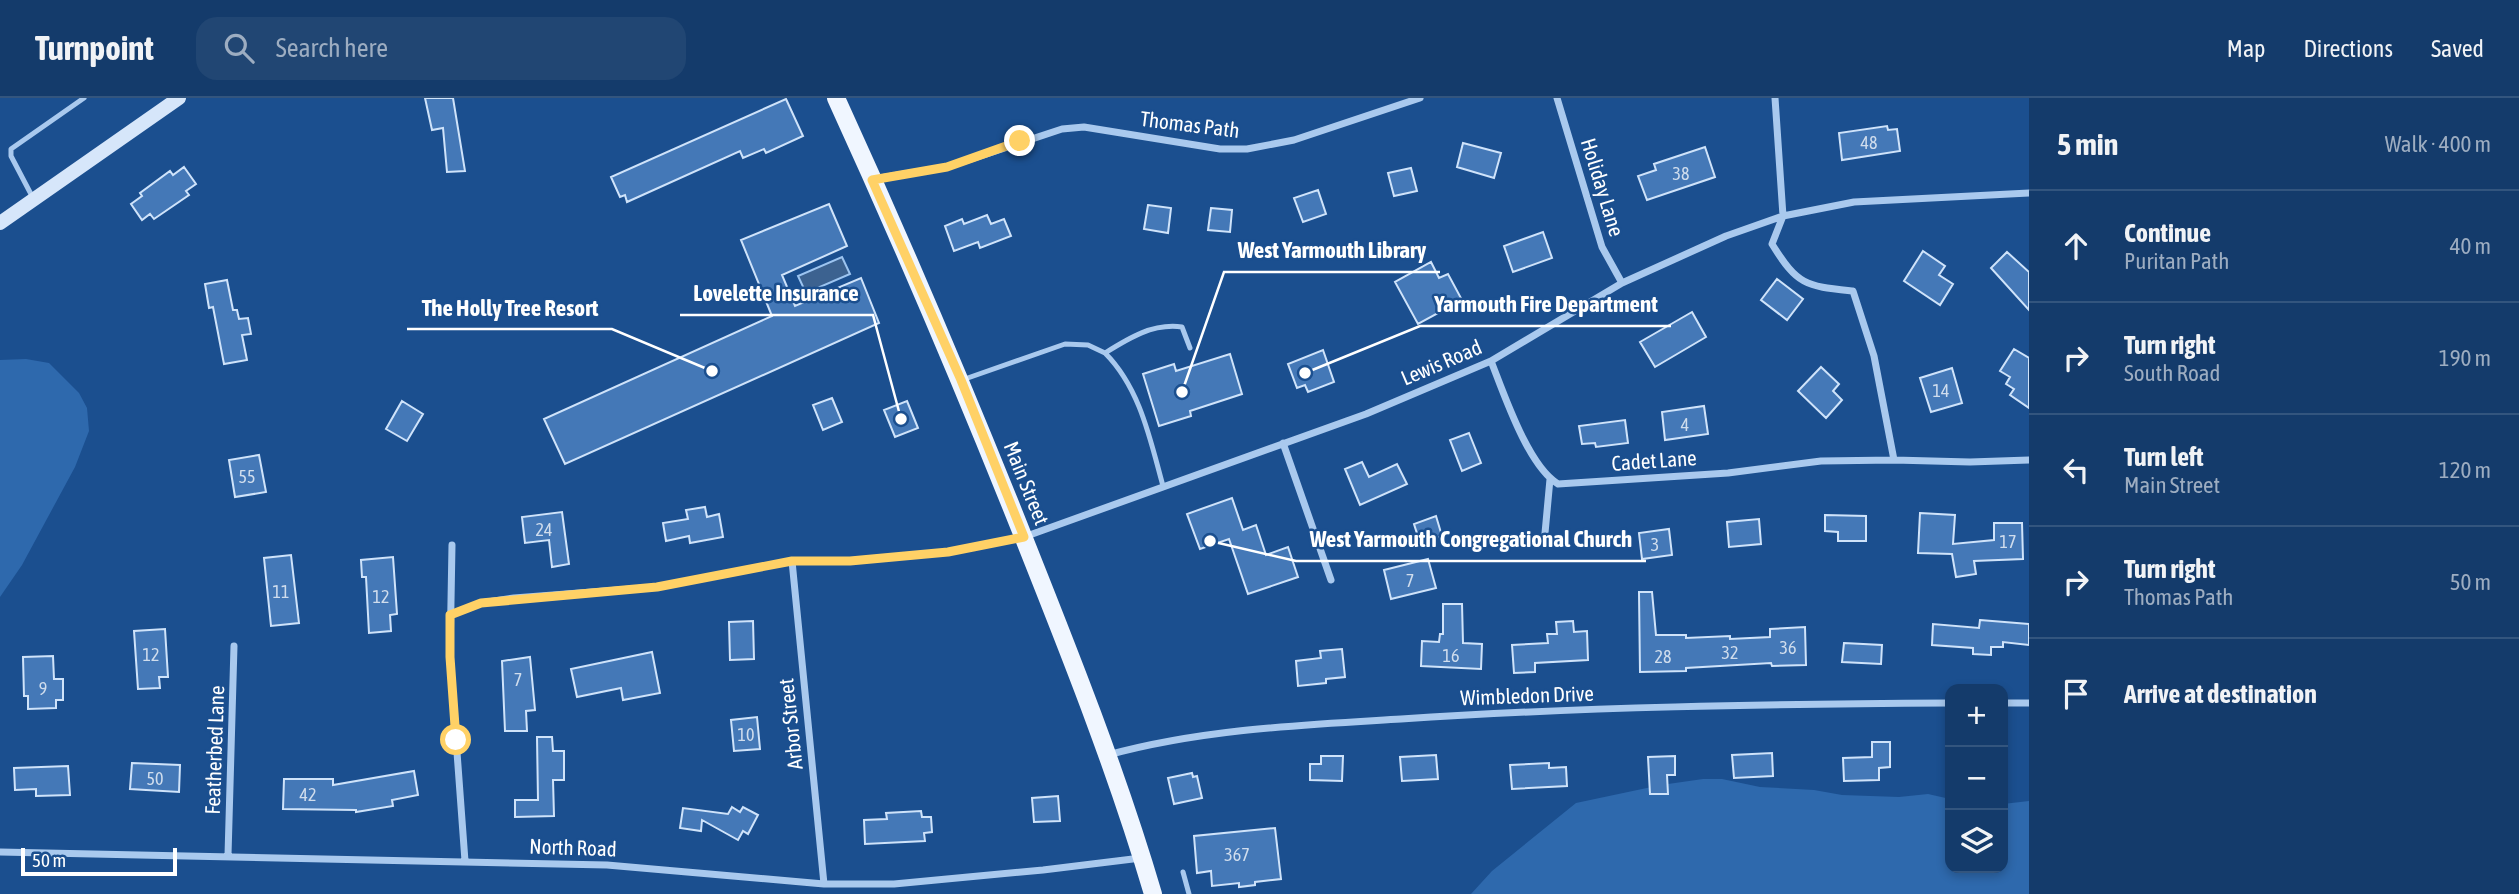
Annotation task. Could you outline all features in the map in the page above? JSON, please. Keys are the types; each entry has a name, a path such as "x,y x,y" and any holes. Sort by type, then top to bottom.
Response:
{"main road":[{"path":"0,223 179,98"},
{"name":"Main Street","path":"835,98 961,380 1071,654 1108,755 1153,894"}],"street":[{"name":"Thomas Path","path":"872,180 947,167 1051,132 1084,127 1220,149 1247,149 1294,140 1420,98"},
{"name":"Holiday Lane","path":"1557,98 1602,247 1622,283"},
{"path":"1775,98 1783,216 1772,244 1788,271 1811,287 1853,291 1874,356 1894,460"},
{"name":"Lewis Road","path":"450,615 481,603 657,587 792,561 850,561 948,552 1024,537 1366,414 1491,361 1622,283 1726,236 1783,216 1854,202 2029,192"},
{"path":"1491,361 1537,465 1550,480 1544,544"},
{"path":"1283,443 1331,580"},
{"name":"Cadet Lane","path":"1550,480 1558,484 1728,473 1821,461 2029,460"},
{"path":"452,545 450,657 466,861"},
{"name":"Arbor Street","path":"792,561 824,884"},
{"name":"Featherbed Lane","path":"228,855 234,646"},
{"name":"Wimbledon Drive","path":"1108,755 1188,736 1442,716 1653,708 1945,703"},
{"path":"2008,703 2029,703"},
{"name":"North Road","path":"0,852 631,866 824,884 894,884 1142,858"}],"lane":[{"path":"34,199 11,156 11,149 84,98"},
{"path":"1105,353 1132,336 1166,325 1182,327 1190,348"},
{"path":"961,380 1065,344 1088,345 1105,353 1118,366 1134,394 1163,486"},
{"path":"1183,872 1189,894"}],"shaded area":[{"path":"842,257 850,274 806,293 798,276"},
{"path":"26,359 49,363 79,393 87,408 89,431 75,467 22,565 0,597 0,360"},
{"path":"1722,779 1760,787 1814,790 1842,795 1899,797 1928,794 1945,798 1945,873 2008,873 2008,803 2029,801 2029,894 1471,894 1492,871 1576,803 1661,785"}],"building":[{"path":"425,98 453,98 465,171 447,172 443,128 432,130"},
{"path":"786,99 803,136 766,153 764,149 743,158 740,151 627,202 625,195 620,197 611,177"},
{"path":"1887,126 1888,130 1897,129 1900,151 1842,160 1839,133"},
{"path":"1463,143 1501,153 1494,178 1457,167"},
{"path":"1705,147 1715,177 1647,200 1638,176 1656,170 1654,164"},
{"path":"184,167 196,184 186,191 189,195 154,219 150,214 142,220 131,204 142,196 140,193 170,171 173,175"},
{"path":"1411,168 1417,191 1394,196 1388,173"},
{"path":"1318,190 1326,214 1303,222 1294,198"},
{"path":"829,204 847,246 782,275 795,306 861,278 879,323 565,464 544,419 772,316 741,240"},
{"path":"1148,205 1171,208 1168,233 1144,229"},
{"path":"1211,208 1232,210 1230,232 1208,230"},
{"path":"987,215 991,224 1004,219 1011,236 980,248 978,242 954,251 945,226 962,219 964,224"},
{"path":"1543,232 1552,258 1513,272 1504,246"},
{"path":"1923,251 1945,266 1939,275 1953,284 1940,305 1904,281"},
{"path":"2007,252 2029,272 2029,310 1991,268"},
{"path":"1431,262 1439,278 1448,274 1462,300 1418,324 1395,282"},
{"path":"1777,279 1803,299 1787,320 1761,300"},
{"path":"227,280 233,310 237,310 239,319 248,318 251,334 242,335 247,360 224,364 213,307 209,308 205,284"},
{"path":"1692,312 1706,337 1655,367 1640,342"},
{"path":"2014,349 2029,358 2029,408 2010,395 2014,389 2006,384 2010,377 2000,371"},
{"path":"1323,350 1334,382 1308,392 1305,385 1297,388 1288,364"},
{"path":"1230,354 1242,394 1190,411 1191,416 1159,426 1143,374 1174,364 1176,371"},
{"path":"1821,367 1839,384 1833,391 1842,400 1826,418 1798,391"},
{"path":"1952,368 1962,403 1931,412 1920,378"},
{"path":"832,398 842,422 823,430 813,405"},
{"path":"402,401 423,414 407,441 386,429"},
{"path":"907,401 918,428 895,437 884,410"},
{"path":"1704,406 1708,434 1665,440 1662,412"},
{"path":"1625,420 1628,443 1596,447 1595,443 1582,444 1579,426"},
{"path":"1469,433 1481,463 1462,471 1450,440"},
{"path":"259,455 266,492 235,497 229,460"},
{"path":"1362,462 1369,477 1397,464 1407,484 1360,505 1345,469"},
{"path":"1232,498 1243,530 1256,525 1266,555 1288,547 1298,577 1248,594 1229,539 1200,549 1187,514"},
{"path":"705,507 707,517 719,514 723,537 690,543 689,536 666,541 663,523 688,519 686,510"},
{"path":"562,512 569,564 552,567 549,540 525,543 522,517"},
{"path":"1920,513 1955,515 1953,544 1994,540 1994,523 2022,523 2023,559 1974,561 1976,574 1956,577 1952,554 1918,553"},
{"path":"1825,515 1866,516 1866,541 1838,541 1838,532 1825,531"},
{"path":"1436,516 1442,536 1420,543 1414,524"},
{"path":"1759,519 1761,544 1729,547 1727,522"},
{"path":"1669,529 1672,555 1642,559 1639,533"},
{"path":"291,555 299,623 271,626 264,558"},
{"path":"393,557 397,614 390,615 391,631 369,633 366,577 362,577 361,560"},
{"path":"1428,559 1436,588 1391,599 1384,570"},
{"path":"1639,592 1652,592 1656,635 1686,635 1686,638 1730,636 1730,639 1770,637 1770,629 1805,627 1806,665 1772,666 1771,663 1686,668 1686,671 1640,672"},
{"path":"1443,604 1462,604 1463,643 1482,644 1481,669 1421,666 1422,641 1439,642 1440,634 1443,634"},
{"path":"1980,620 2029,624 2029,645 2003,642 2003,647 1991,647 1991,655 1973,654 1973,648 1932,645 1933,624 1979,628"},
{"path":"753,621 754,659 730,660 729,622"},
{"path":"1573,621 1574,632 1587,631 1588,660 1535,663 1535,672 1514,673 1512,645 1548,643 1547,634 1557,634 1556,622"},
{"path":"165,629 168,677 159,677 160,688 138,689 134,631"},
{"path":"1844,643 1882,645 1881,664 1842,662"},
{"path":"1342,649 1345,677 1326,679 1326,683 1298,686 1296,661 1321,658 1320,651"},
{"path":"652,652 660,693 623,700 621,688 577,697 571,669"},
{"path":"53,656 54,679 63,679 63,700 56,700 56,708 28,709 28,696 24,696 23,657"},
{"path":"530,657 535,710 526,711 527,731 505,731 502,661"},
{"path":"757,717 760,749 734,751 731,720"},
{"path":"537,737 552,737 553,751 564,751 564,780 553,780 554,816 515,817 515,800 538,800"},
{"path":"1872,742 1890,742 1890,767 1879,768 1879,780 1844,781 1843,758 1872,757"},
{"path":"1772,753 1773,776 1734,778 1732,755"},
{"path":"1436,755 1438,779 1402,781 1400,757"},
{"path":"1321,756 1343,756 1342,781 1310,780 1310,764 1321,764"},
{"path":"1675,756 1675,775 1667,775 1668,794 1650,794 1648,757"},
{"path":"132,763 180,765 179,792 130,789"},
{"path":"1549,763 1549,768 1566,767 1567,786 1512,789 1510,765"},
{"path":"68,766 70,795 36,796 36,789 15,790 14,768"},
{"path":"414,771 418,795 392,800 393,806 356,812 283,809 284,779 333,779 333,785"},
{"path":"1192,773 1193,777 1197,776 1202,798 1174,804 1168,778"},
{"path":"1058,796 1060,821 1034,822 1032,798"},
{"path":"732,807 740,812 743,807 758,815 748,834 743,831 738,840 702,820 701,831 680,828 683,808 728,814"},
{"path":"921,811 922,817 931,817 932,832 924,833 925,841 865,844 864,820 887,819 886,813"},
{"path":"1275,828 1281,879 1239,887 1239,883 1212,886 1211,871 1197,873 1194,836"}],"place":[{"name":"The Holly Tree Resort","path":"712,371"},
{"name":"Yarmouth Fire Department","path":"1305,373"},
{"name":"West Yarmouth Library","path":"1182,392"},
{"name":"Lovelette Insurance","path":"901,419"},
{"name":"West Yarmouth Congregational Church","path":"1210,541"}],"route":[{"path":"456,740 450,615 481,603 657,587 809,559 850,561 948,552 1024,537 961,380 872,180 947,167 1020,141"}]}
